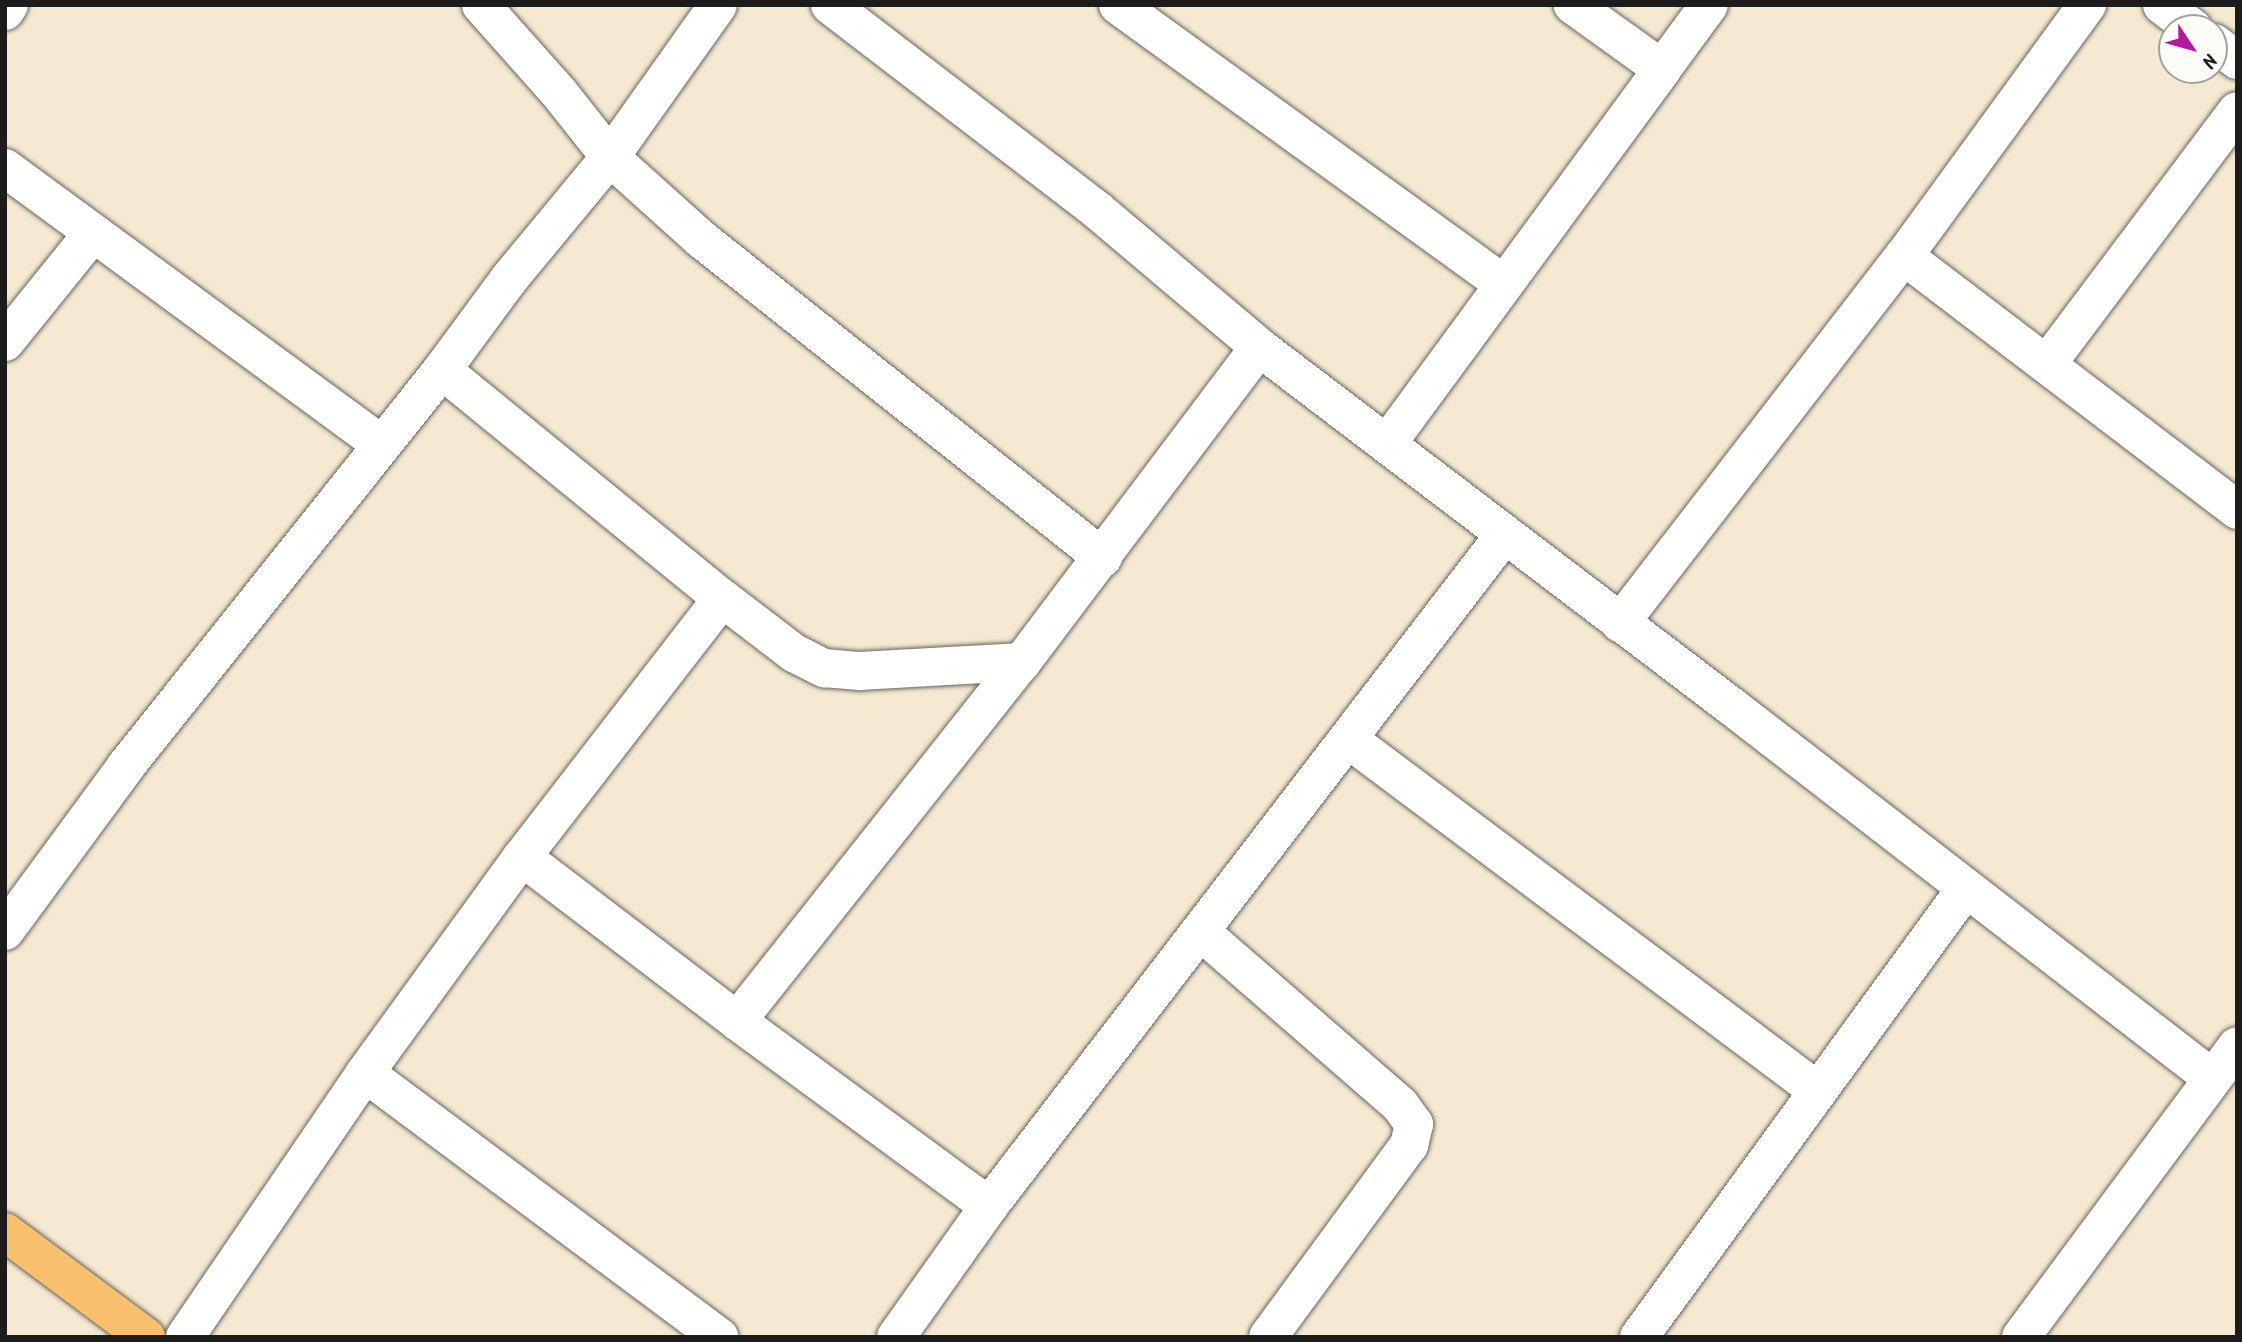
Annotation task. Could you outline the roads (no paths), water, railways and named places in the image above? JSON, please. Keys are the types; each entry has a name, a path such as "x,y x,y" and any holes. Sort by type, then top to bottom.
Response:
{"highway":[{"path":"5,1231 146,1337"}],"street":[{"path":"5,11 9,5"},
{"path":"481,5 560,94 610,157 701,239 1103,558"},
{"path":"5,931 126,766 442,370 509,279 610,157 718,5"},
{"path":"830,5 1097,210 1259,347 2212,1078"},
{"path":"1118,5 1502,283"},
{"path":"1573,5 1662,69"},
{"path":"1387,444 1502,283 1709,5"},
{"path":"1620,622 1905,256 2087,5"},
{"path":"2048,365 2237,111"},
{"path":"5,168 381,444"},
{"path":"5,342 93,233"},
{"path":"1905,256 2237,510"},
{"path":"737,1021 1103,558 1259,347"},
{"path":"442,370 722,598 794,653 824,668 860,671 1022,662"},
{"path":"896,1337 989,1206 1505,534"},
{"path":"185,1337 365,1073 522,857 722,598"},
{"path":"1348,739 1818,1091"},
{"path":"522,857 737,1021 989,1206"},
{"path":"1639,1337 1966,888"},
{"path":"1201,932 1400,1105 1414,1124 1409,1145 1268,1337"},
{"path":"2021,1337 2237,1046"},
{"path":"365,1073 697,1331"}]}
